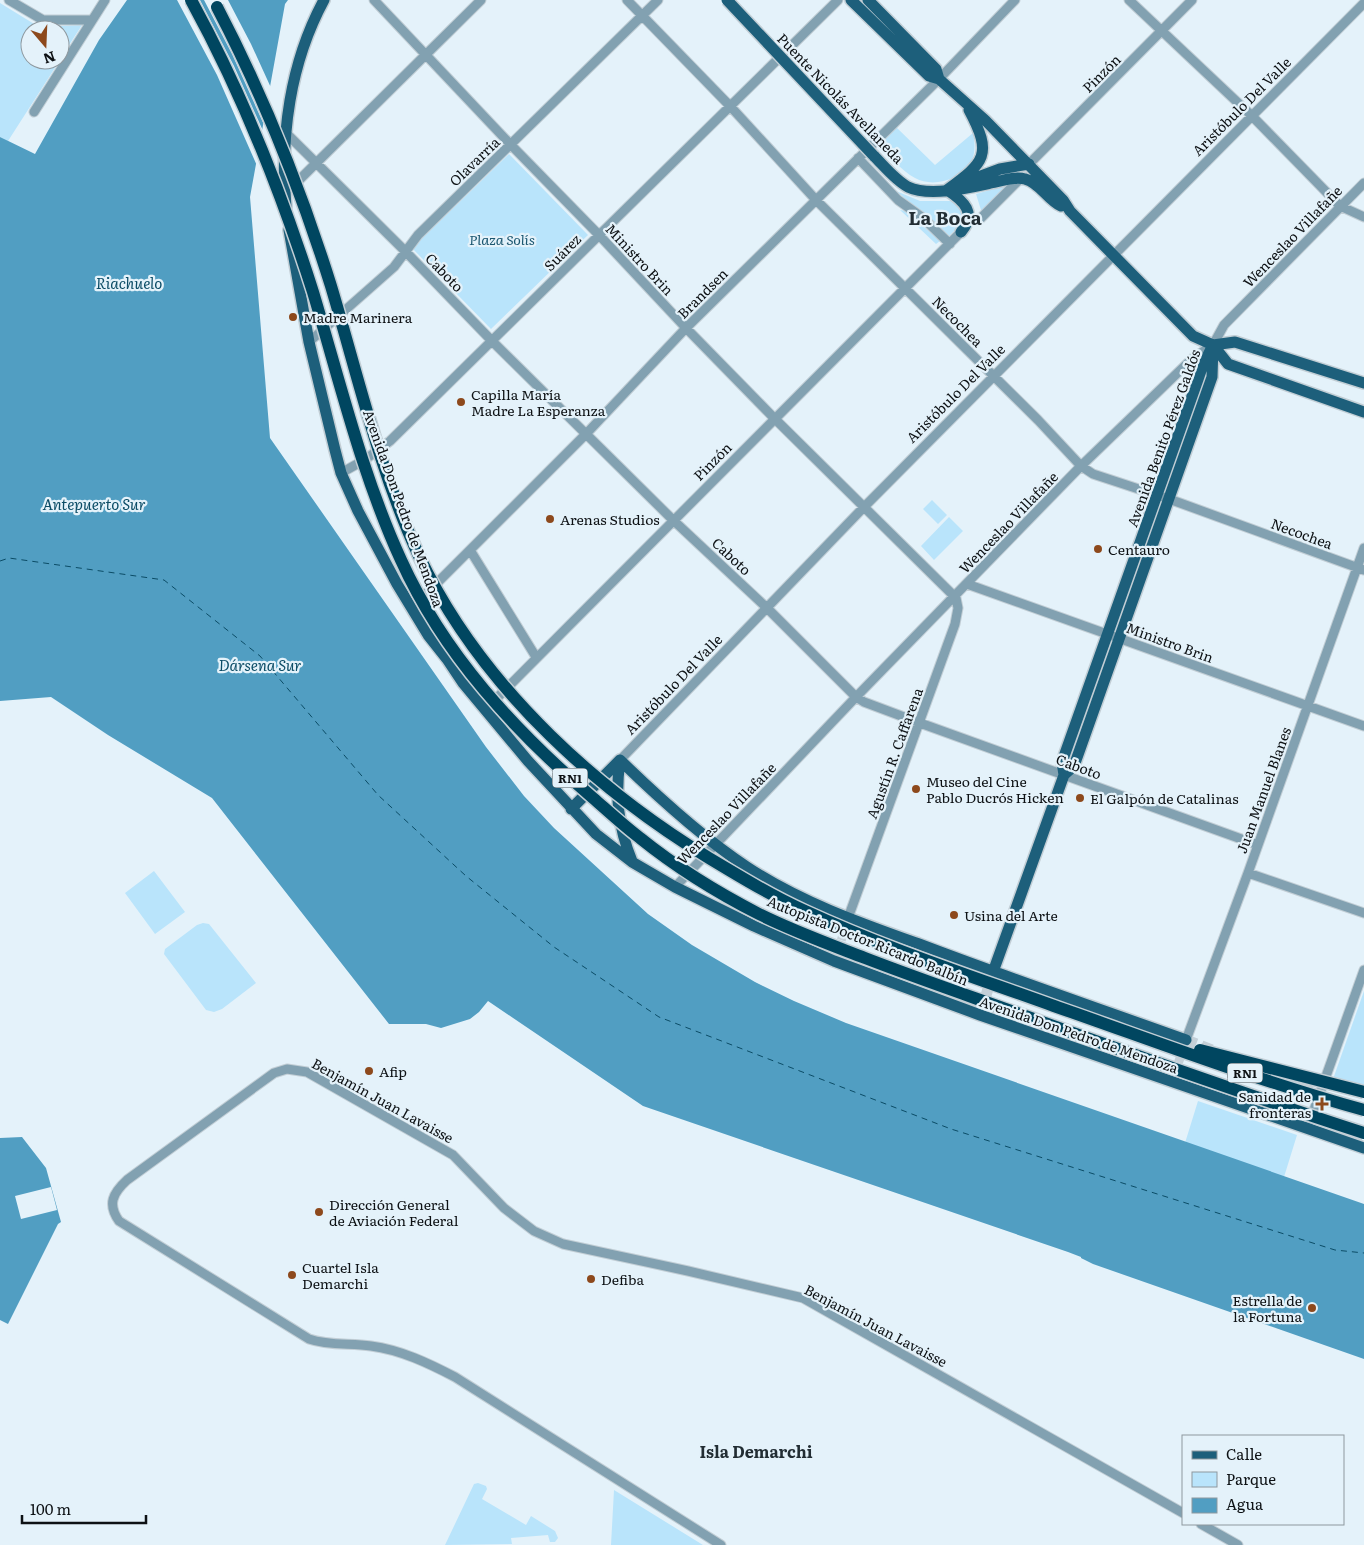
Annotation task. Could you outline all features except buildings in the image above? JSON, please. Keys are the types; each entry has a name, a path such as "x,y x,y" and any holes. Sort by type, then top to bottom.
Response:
{"highway":[{"name":"Autopista Doctor Ricardo Balbín","path":"191,0 227,69 273,177 309,281 372,489 402,564 437,627 457,657 503,712 548,758 657,851 732,900 789,928 926,981 1262,1100 1364,1133"},
{"name":"Autopista Doctor Ricardo Balbín","path":"218,7 260,94 295,179 331,287 382,457 405,524 435,587 452,617 494,674 568,751 623,799 685,844 777,898 802,910 883,944 1128,1032 1275,1083 1364,1110"},
{"path":"1128,1032 1364,1092"}],"main road":[{"name":"Avenida Don Pedro de Mendoza","path":"324,0 309,30 298,63 288,109 285,193 292,253 310,342 342,473 358,511 428,635 485,710 572,808 596,834 632,862 675,887 754,926 834,961 988,1018 1364,1148"},
{"name":"Puente Nicolás Avellaneda","path":"727,0 874,156 896,178 909,187 925,192 966,189 1020,178"},
{"path":"851,0 929,76 939,79 985,120 1063,200 1070,211 1193,336 1213,345 1228,364 1364,412"},
{"path":"868,0 936,69 939,79"},
{"path":"961,232 967,221 968,211 961,200 947,190 969,174 978,164 982,156 983,146 982,137 967,105"},
{"name":"Puente Nicolás Avellaneda","path":"947,190 993,171 1029,164"},
{"path":"1020,178 1027,180 1058,205 1070,211"},
{"name":"Avenida Don Pedro de Mendoza","path":"285,193 366,459 434,633 447,659"},
{"path":"1213,345 1235,342 1364,383"},
{"name":"Avenida Benito Pérez Galdós","path":"1064,776 1062,762 1106,634 1164,498 1212,377 1213,345"},
{"name":"Avenida Benito Pérez Galdós","path":"993,972 1064,776 1074,766 1119,638 1164,498"},
{"path":"620,760 647,786 716,844 747,867 803,898 848,918 993,972 1186,1040"},
{"path":"620,760 617,802 620,823 632,862"},
{"name":"Aristóbulo Del Valle","path":"572,808 620,760"}],"street":[{"path":"9,0 43,20 92,20"},
{"path":"34,112 105,0"},
{"name":"Ministro Brin","path":"374,0 686,328 774,418 955,596"},
{"path":"285,193 481,0"},
{"name":"Necochea","path":"627,0 730,106 816,200 994,376 1081,466 1093,474 1360,569"},
{"name":"Olavarría","path":"310,342 394,267 418,235 658,0"},
{"name":"Suárez","path":"342,473 366,459 390,441 838,0"},
{"name":"Brandsen","path":"412,608 586,434 686,328 939,79 1015,0"},
{"path":"1129,0 1252,116 1340,206 1364,217"},
{"name":"Pinzón","path":"1029,164 1192,0"},
{"name":"Aristóbulo Del Valle","path":"620,760 864,507 1364,3"},
{"name":"Caboto","path":"286,134 673,520 767,608 856,697 864,702 1064,776 1258,844"},
{"path":"858,158 898,200 923,218 950,244"},
{"path":"980,220 1020,178"},
{"name":"Wenceslao Villafañe","path":"675,887 856,697 1081,466 1193,358 1213,345 1224,325 1364,183"},
{"name":"Pinzón","path":"485,710 961,232"},
{"name":"Juan Manuel Blanes","path":"1186,1040 1248,874 1307,706 1360,569 1364,548"},
{"path":"470,550 536,657"},
{"name":"Ministro Brin","path":"967,584 1364,726"},
{"name":"Agustín R. Caffarena","path":"848,918 955,624 958,608 955,596"},
{"path":"1248,874 1364,913"},
{"path":"1308,1129 1364,970"},
{"name":"Benjamín Juan Lavaisse","path":"721,1545 454,1377 427,1363 404,1354 370,1346 322,1343 309,1340 119,1221 112,1207 116,1192 127,1180 274,1073 287,1069 307,1072 453,1155 504,1208 526,1226 546,1238 563,1244 803,1298 1182,1512"},
{"path":"1203,1525 1238,1545"}],"green space":[{"path":"0,3 28,20 20,20 20,70 54,70 8,141 0,137"},
{"path":"82,25 70,44 70,26"},
{"path":"896,127 935,165 973,133 974,148 972,160 959,174 945,181 930,182 915,178 900,167 878,143"},
{"name":"Plaza Solís","path":"509,154 588,235 491,329 412,248"},
{"path":"1008,185 979,217 981,210 976,194"},
{"path":"896,191 920,201 950,201 957,203 962,208 963,222 949,236"},
{"path":"900,210 906,211 940,241 936,244"},
{"path":"932,500 947,515 938,524 923,509"},
{"path":"949,517 963,531 934,560 921,546"},
{"path":"154,871 185,912 155,934 125,893"},
{"path":"209,924 256,983 222,1009 214,1012 206,1010 164,954 165,949 197,925"},
{"path":"1364,991 1364,1090 1332,1082"},
{"path":"1198,1101 1297,1135 1284,1177 1185,1143"},
{"path":"478,1483 486,1486 487,1489 482,1499 526,1525 531,1516 555,1531 558,1538 555,1542 550,1542 548,1535 511,1538 512,1544 445,1545 474,1484"},
{"path":"614,1490 703,1545 611,1545"}],"water":[{"name":"Dársena Sur","path":"127,0 288,0 285,4 250,197 270,438 486,747 524,796 554,828 648,914 692,945 755,982 794,1001 846,1023 1364,1204 1364,1359 1093,1264 1068,1252 643,1106 488,1001 470,1019 441,1028 426,1024 389,1024 212,798 108,735 51,697 0,701 0,137 35,154 99,40"},
{"path":"22,1137 46,1168 61,1222 58,1224 8,1324 0,1320 0,1138"}],"pier":[{"path":"177,0 200,0 234,66 264,133 258,168 217,75"},
{"path":"204,0 228,0 251,44 272,90 265,127 232,54"},
{"path":"51,1187 57,1210 21,1219 15,1196"}],"ferry route":[{"path":"0,561 9,558 164,580 260,656 378,795 466,876 554,947 659,1017 951,1129 1335,1250 1364,1253"}],"tunnel":[{"path":"837,953 847,923"},
{"path":"980,1015 992,976"},
{"path":"1186,1040 1212,1050"},
{"path":"1174,1075 1184,1047"},
{"path":"1271,1073 1324,1093"}],"place":[{"name":"Madre Marinera","path":"293,317"},
{"name":"Capilla María Madre La Esperanza","path":"461,402"},
{"name":"Arenas Studios","path":"550,519"},
{"name":"Centauro","path":"1098,549"},
{"name":"Museo del Cine Pablo Ducrós Hicken","path":"916,789"},
{"name":"El Galpón de Catalinas","path":"1080,798"},
{"name":"Usina del Arte","path":"954,915"},
{"name":"Afip","path":"369,1071"},
{"name":"Sanidad de fronteras","path":"1322,1104"},
{"name":"Dirección General de Aviación Federal","path":"319,1212"},
{"name":"Cuartel Isla Demarchi","path":"292,1275"},
{"name":"Defiba","path":"591,1279"},
{"name":"Estrella de la Fortuna","path":"1312,1308"}],"district":[{"name":"La Boca","path":"945,217"},
{"name":"Isla Demarchi","path":"756,1451"}],"water label":[{"name":"Riachuelo","path":"129,282"},
{"name":"Antepuerto Sur","path":"94,503"}]}
